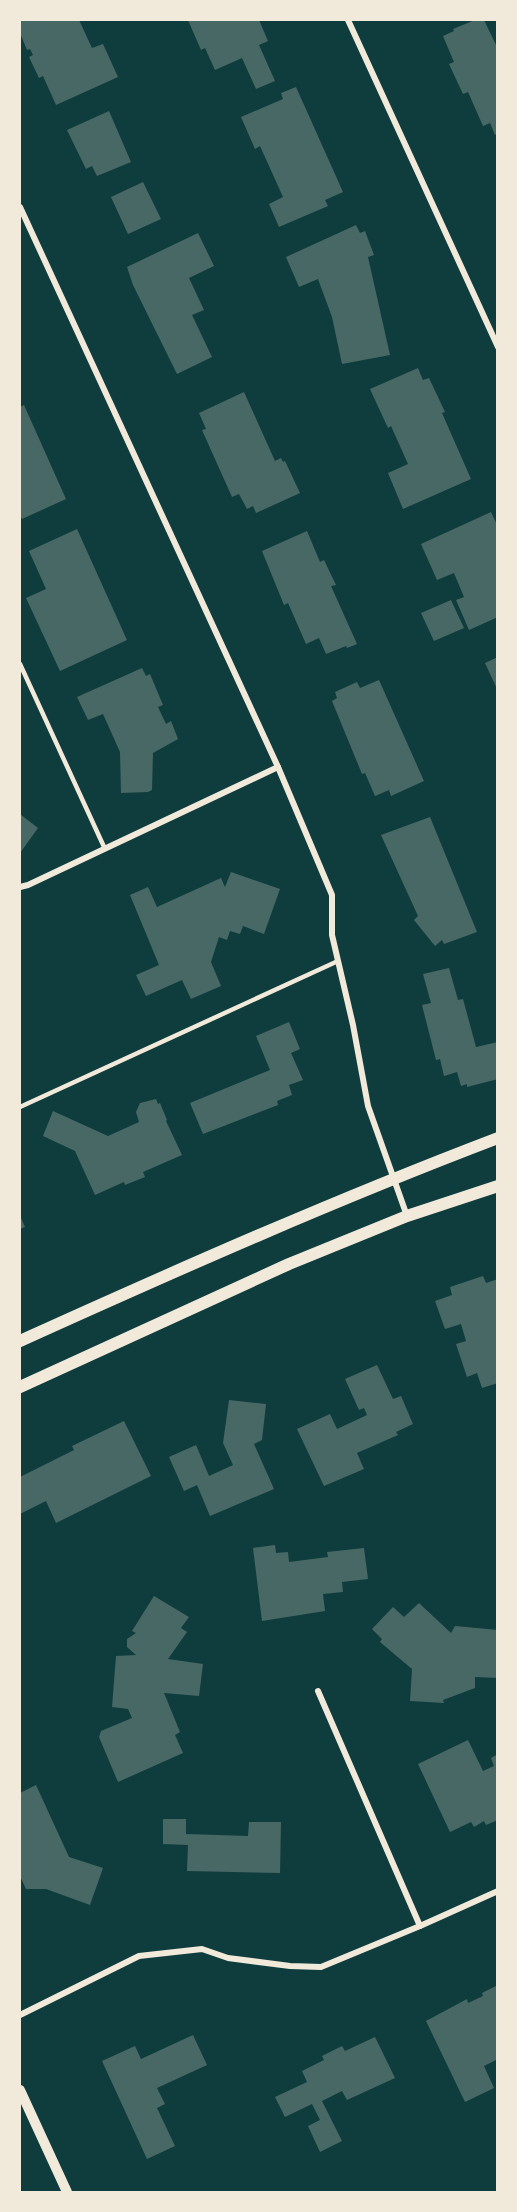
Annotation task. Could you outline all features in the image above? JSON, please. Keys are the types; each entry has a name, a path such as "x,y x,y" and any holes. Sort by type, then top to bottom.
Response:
{"main road":[{"path":"20,1341 210,1255 394,1178 498,1138"},
{"path":"20,1388 289,1264 407,1216 498,1186"}],"street":[{"path":"348,20 498,347"},
{"path":"20,207 278,767 332,895 332,935 353,1025 368,1106 407,1216"},
{"path":"20,887 278,767"},
{"path":"318,1691 420,1926"},
{"path":"20,2015 139,1956 202,1949 228,1958 290,1966 321,1967 498,1891"},
{"path":"20,2090 67,2193"}],"lane":[{"path":"20,664 105,849"},
{"path":"20,1107 338,961"}],"building":[{"path":"20,20 79,20 92,48 103,44 118,77 56,105 43,76 39,78 29,57 33,55 30,49 27,50 20,33"},
{"path":"188,20 259,20 268,41 259,45 275,81 256,89 242,58 215,70 205,48 201,50"},
{"path":"475,20 484,20 498,49 498,133 495,135 490,123 483,126 468,92 463,94 449,64 454,62 443,36"},
{"path":"296,87 343,192 325,200 328,206 279,227 269,204 283,197 260,146 255,149 241,117 283,99 281,93"},
{"path":"109,111 131,162 97,176 92,166 86,169 67,130"},
{"path":"143,182 161,219 128,234 111,197"},
{"path":"356,225 360,233 365,231 374,255 368,257 390,355 342,364 332,317 318,279 299,287 286,257"},
{"path":"198,233 214,266 189,278 204,310 192,315 212,357 177,374 133,285 127,267"},
{"path":"418,368 423,380 429,378 471,479 403,509 388,473 408,464 391,426 388,428 370,389"},
{"path":"244,392 275,461 281,458 283,462 285,461 300,493 256,513 253,506 247,509 239,494 232,497 202,430 206,429 199,413"},
{"path":"24,405 66,499 22,519 20,516 20,407"},
{"path":"491,512 498,527 498,617 469,630 456,600 464,597 454,573 437,580 421,544"},
{"path":"77,529 127,640 60,671 26,598 46,589 29,551"},
{"path":"307,531 320,562 324,560 336,585 331,586 357,644 326,654 319,638 306,644 288,603 284,605 262,551"},
{"path":"451,600 464,628 434,641 421,613"},
{"path":"498,657 498,691 485,663"},
{"path":"142,668 146,676 150,674 163,705 158,707 166,724 171,721 178,739 153,753 152,790 121,793 120,752 103,714 88,720 77,697"},
{"path":"379,680 424,781 391,796 389,790 375,796 365,773 362,774 332,701 337,698 335,692 357,682 360,688"},
{"path":"20,814 38,828 20,853"},
{"path":"430,817 477,932 444,944 442,940 435,946 414,920 418,916 381,835"},
{"path":"231,872 280,889 264,934 243,926 240,934 230,931 227,940 219,937 211,962 221,986 191,999 182,980 146,996 136,975 159,965 130,895 148,887 157,907 221,878 225,887"},
{"path":"449,968 458,1000 463,999 476,1047 498,1042 498,1079 467,1087 467,1084 461,1086 457,1072 444,1076 440,1059 436,1060 422,1005 431,1003 423,974"},
{"path":"289,1022 300,1049 291,1053 303,1080 289,1085 292,1095 277,1101 278,1105 203,1134 190,1103 270,1070 256,1036"},
{"path":"156,1099 158,1104 160,1103 182,1155 143,1172 145,1177 125,1185 124,1182 95,1195 75,1151 43,1136 53,1111 108,1136 139,1122 136,1112 140,1103"},
{"path":"20,1216 25,1227 20,1229"},
{"path":"483,1276 486,1283 498,1279 498,1383 482,1388 477,1373 467,1377 456,1344 466,1341 461,1324 445,1329 435,1301 452,1295 450,1287"},
{"path":"377,1365 393,1399 401,1396 413,1424 396,1432 398,1435 357,1453 364,1469 324,1486 297,1429 330,1414 337,1429 367,1415 364,1408 359,1410 345,1379"},
{"path":"229,1400 266,1404 262,1440 254,1444 274,1489 210,1516 197,1485 184,1491 169,1457 196,1445 209,1476 233,1465 223,1443"},
{"path":"124,1421 151,1476 56,1523 46,1501 20,1514 20,1477 74,1450 72,1446"},
{"path":"275,1545 276,1553 288,1552 289,1562 328,1557 327,1552 364,1548 368,1579 342,1582 343,1592 323,1594 325,1611 262,1621 253,1548"},
{"path":"154,1596 189,1617 181,1628 187,1632 168,1659 203,1664 199,1696 164,1693 180,1732 175,1735 183,1753 118,1782 99,1737 101,1731 132,1718 128,1709 112,1707 116,1656 136,1655 127,1647 127,1639 136,1633 132,1631"},
{"path":"419,1603 451,1633 455,1626 498,1630 498,1678 475,1677 475,1688 443,1700 444,1703 410,1701 412,1669 380,1642 382,1639 372,1629 393,1607 404,1617"},
{"path":"468,1740 483,1771 494,1766 491,1758 498,1754 498,1820 486,1825 484,1821 474,1827 471,1822 450,1832 418,1764"},
{"path":"36,1785 69,1857 103,1868 90,1905 46,1889 26,1889 20,1876 20,1793"},
{"path":"163,1819 186,1819 186,1834 248,1836 249,1822 281,1822 280,1873 187,1871 188,1845 163,1844"},
{"path":"498,1985 498,2059 484,2066 494,2088 465,2102 426,2021 467,1999 468,2003 483,1996 482,1993"},
{"path":"193,2035 207,2065 157,2088 165,2104 157,2108 175,2146 147,2159 102,2061 135,2046 141,2059"},
{"path":"375,2037 395,2078 347,2100 342,2091 322,2101 342,2141 320,2152 308,2126 320,2120 312,2104 285,2117 275,2097 307,2082 302,2071 324,2060 322,2056 342,2046 345,2051"}]}
